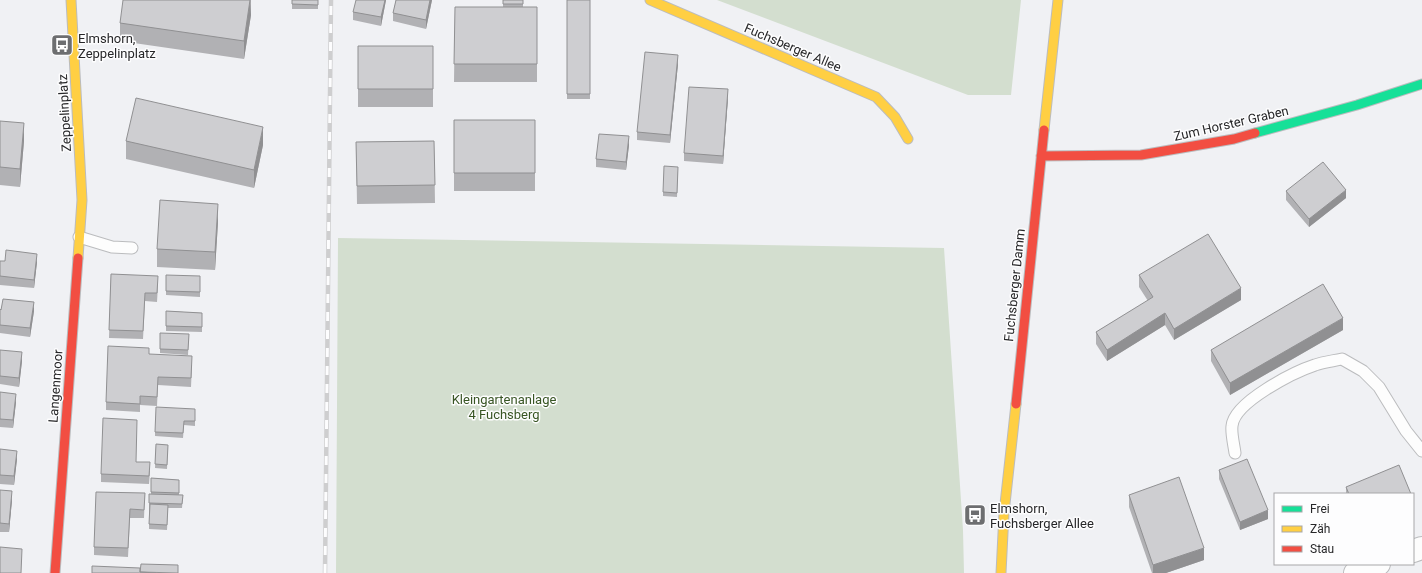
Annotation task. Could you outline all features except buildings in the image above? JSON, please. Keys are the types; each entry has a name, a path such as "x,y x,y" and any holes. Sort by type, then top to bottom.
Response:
{"street":[{"name":"Zeppelinplatz","path":"71,0 82,200"},
{"name":"Fuchsberger Allee","path":"650,0 876,97 895,117 908,139"},
{"name":"Fuchsberger Damm","path":"1001,573 1004,513 1058,0"},
{"name":"Zum Horster Graben","path":"1041,156 1141,155 1234,139 1357,105 1422,84"},
{"name":"Langenmoor","path":"55,573 82,200"},
{"path":"1355,573 1376,565"}],"lane":[{"path":"79,237 112,247 132,248"},
{"path":"1235,453 1232,425 1240,410 1261,392 1289,375 1316,364 1342,359 1363,371 1379,387 1406,431 1422,451"}],"green space":[{"path":"717,0 1021,0 1011,95 968,95"},
{"name":"Kleingartenanlage 4 Fuchsberg","path":"338,238 944,248 963,530 964,573 336,573"}],"railway":[{"path":"325,573 331,0"}],"traffic: fast":[{"path":"1255,133 1357,105 1422,84"}],"traffic: slow":[{"path":"71,0 82,200 78,258"},
{"path":"650,0 876,97 895,117 908,139"},
{"path":"1044,130 1058,0"},
{"path":"1001,573 1004,513 1016,404"}],"traffic: jam":[{"path":"1016,404 1044,130"},
{"path":"1041,156 1141,155 1234,139 1255,133"},
{"path":"55,573 78,258"}],"place":[{"name":"Elmshorn, Zeppelinplatz","path":"62,45"},
{"name":"Elmshorn, Fuchsberger Allee","path":"975,515"}]}
